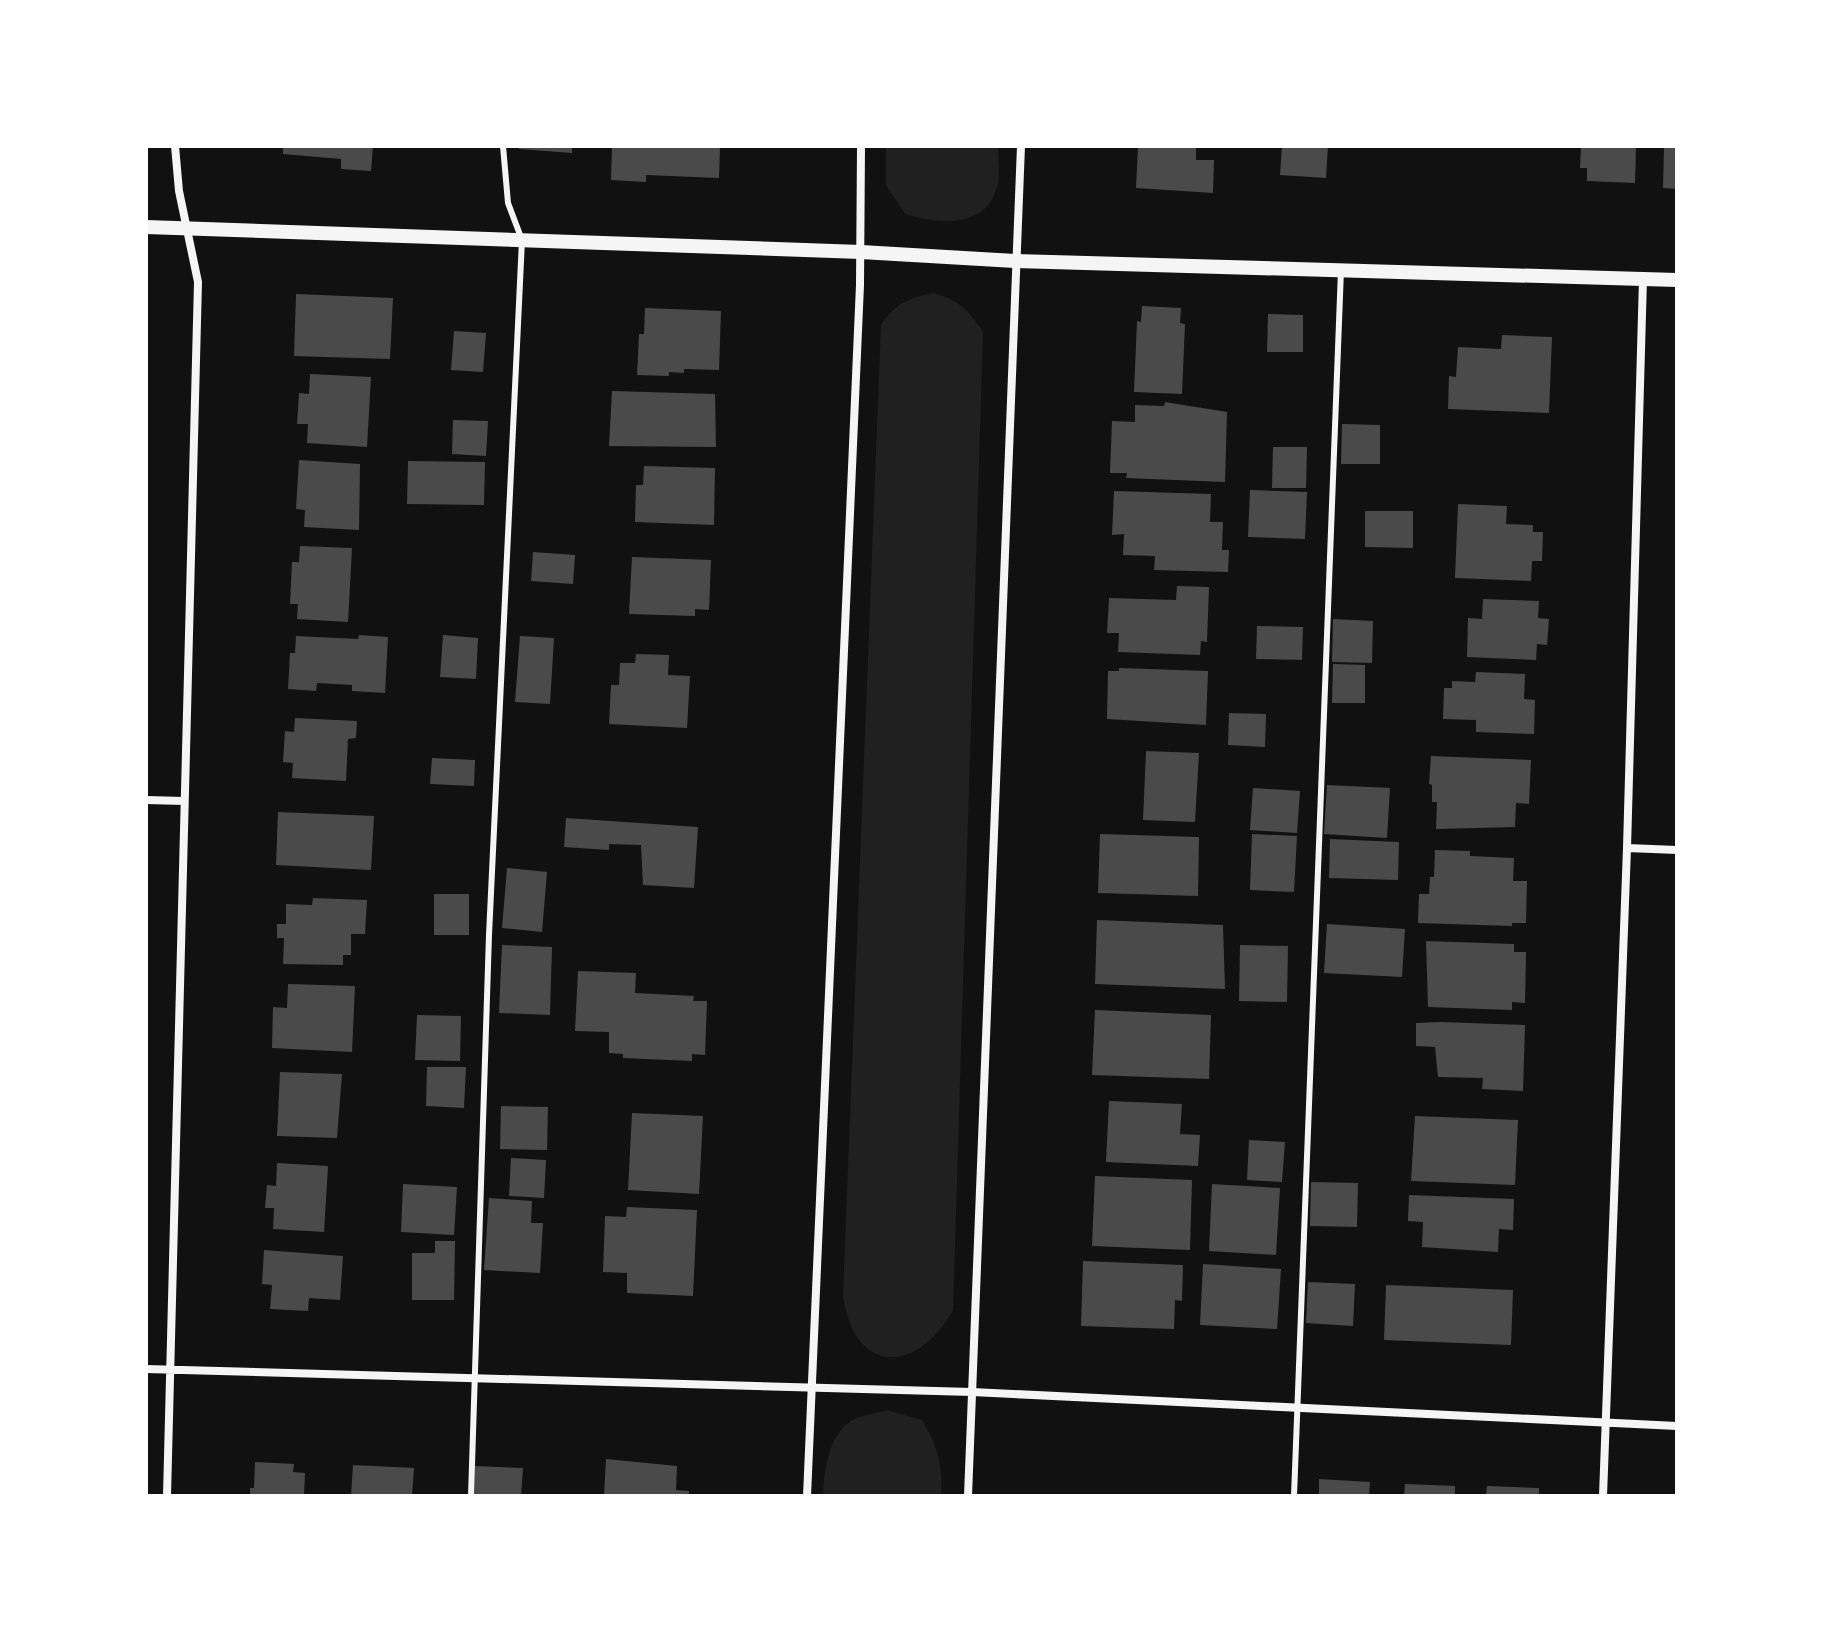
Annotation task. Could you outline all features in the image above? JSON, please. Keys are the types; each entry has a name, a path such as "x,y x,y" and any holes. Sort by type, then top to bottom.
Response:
{"street":[{"path":"167,1496 198,282 179,191 175,146"},
{"path":"807,1496 861,252 861,146"},
{"path":"968,1496 1021,146"},
{"path":"146,227 861,252 1015,261 1677,280"},
{"path":"1603,1496 1627,848 1643,279"},
{"path":"146,800 184,801"},
{"path":"1627,848 1677,850"},
{"path":"146,1369 811,1386 1677,1426"}],"lane":[{"path":"471,1496 489,935 522,240 508,203 503,146"},
{"path":"1294,1496 1341,270"}],"shaded area":[{"path":"886,146 998,146 999,179 992,199 984,210 960,220 932,220 905,214 886,185"},
{"path":"933,293 962,307 983,332 953,1310 922,1346 905,1355 889,1357 873,1352 860,1341 849,1322 843,1296 881,325 903,303"},
{"path":"887,1410 922,1420 938,1456 941,1496 823,1496 826,1466 837,1436 855,1419"}],"building":[{"path":"283,146 373,146 371,171 341,169 341,159 283,154"},
{"path":"519,146 572,146 572,153 519,149"},
{"path":"612,146 720,146 719,178 646,175 646,182 611,180"},
{"path":"1138,146 1196,146 1196,160 1214,160 1213,193 1136,188"},
{"path":"1282,146 1328,146 1326,178 1280,175"},
{"path":"1581,146 1636,146 1635,183 1587,181 1587,168 1580,168"},
{"path":"1664,146 1677,146 1677,189 1663,188"},
{"path":"296,294 393,298 390,359 294,356"},
{"path":"1142,306 1181,308 1180,323 1185,324 1182,394 1134,392 1137,321 1141,322"},
{"path":"645,308 721,311 719,370 684,369 684,373 669,372 669,376 637,375 639,334 644,334"},
{"path":"1268,314 1303,315 1303,352 1267,352"},
{"path":"454,331 486,333 483,372 451,370"},
{"path":"1502,335 1552,337 1549,413 1448,409 1449,376 1456,377 1458,347 1501,349"},
{"path":"310,374 371,377 367,447 307,443 308,424 297,424 299,393 309,394"},
{"path":"612,391 715,394 716,447 609,446"},
{"path":"1165,402 1227,412 1225,482 1126,478 1127,473 1110,473 1112,421 1135,422 1135,405 1164,406"},
{"path":"453,420 488,421 486,456 452,454"},
{"path":"1342,424 1380,425 1380,464 1341,464"},
{"path":"1273,447 1307,447 1306,488 1272,488"},
{"path":"299,460 360,464 359,530 304,527 305,510 296,509"},
{"path":"408,461 485,462 484,505 407,504"},
{"path":"644,466 715,468 714,525 635,522 636,485 643,485"},
{"path":"1250,490 1307,492 1305,539 1248,537"},
{"path":"1114,491 1211,494 1210,522 1223,522 1222,550 1229,550 1228,572 1154,570 1155,556 1123,555 1124,534 1112,535"},
{"path":"1458,504 1507,506 1506,524 1533,525 1533,532 1543,532 1542,561 1532,561 1531,581 1455,578"},
{"path":"1365,511 1413,511 1413,548 1365,547"},
{"path":"300,546 352,548 348,622 297,619 298,604 290,604 292,562 299,562"},
{"path":"533,552 575,555 573,584 531,581"},
{"path":"632,557 711,560 709,610 695,609 695,616 629,614"},
{"path":"1177,586 1209,587 1207,642 1201,641 1200,655 1118,652 1119,633 1107,633 1109,598 1176,600"},
{"path":"1483,599 1539,601 1538,618 1549,619 1547,645 1537,644 1536,660 1467,657 1468,618 1482,619"},
{"path":"1333,619 1373,621 1372,663 1332,662"},
{"path":"1257,626 1303,627 1302,660 1256,659"},
{"path":"359,635 388,637 385,693 352,691 352,685 317,683 316,691 288,689 290,653 295,653 296,636 358,639"},
{"path":"443,635 478,638 476,679 440,677"},
{"path":"520,636 554,638 550,704 515,702"},
{"path":"636,654 669,655 668,675 690,676 687,728 609,724 611,685 619,685 620,663 635,663"},
{"path":"1333,664 1365,665 1365,703 1332,703"},
{"path":"1119,668 1208,671 1206,725 1107,719 1108,671 1119,671"},
{"path":"1476,672 1525,674 1524,699 1535,700 1534,734 1476,732 1476,720 1443,719 1444,688 1452,688 1452,681 1475,682"},
{"path":"1229,713 1266,714 1265,747 1228,745"},
{"path":"295,718 357,721 356,738 348,739 346,781 292,778 293,763 283,762 285,731 294,732"},
{"path":"1146,751 1199,753 1195,822 1143,820"},
{"path":"1431,756 1531,760 1529,804 1516,803 1515,827 1436,829 1437,802 1432,802 1432,785 1429,784"},
{"path":"432,758 475,760 474,786 430,784"},
{"path":"1327,785 1390,788 1387,838 1324,834"},
{"path":"1253,788 1300,791 1297,833 1250,830"},
{"path":"278,812 374,816 371,870 276,865"},
{"path":"566,818 698,827 694,888 643,885 641,845 609,844 609,850 564,847"},
{"path":"1100,834 1199,837 1198,896 1098,893"},
{"path":"1252,834 1297,836 1294,892 1250,890"},
{"path":"1330,839 1399,842 1398,880 1329,878"},
{"path":"1435,850 1470,851 1470,856 1514,858 1513,881 1527,881 1526,923 1512,923 1512,926 1418,923 1419,894 1429,894 1430,877 1434,877"},
{"path":"507,868 547,872 542,932 502,928"},
{"path":"434,894 469,894 469,935 434,935"},
{"path":"313,898 367,900 365,934 351,934 351,955 343,955 343,965 283,964 284,938 277,938 277,924 286,924 286,904 312,905"},
{"path":"1097,920 1223,925 1225,989 1095,984"},
{"path":"1327,924 1405,929 1402,977 1324,973"},
{"path":"1426,941 1514,944 1514,952 1526,952 1525,1003 1512,1002 1512,1010 1428,1007"},
{"path":"502,945 552,947 550,1015 499,1013"},
{"path":"1240,945 1288,946 1287,1002 1239,1001"},
{"path":"578,971 636,973 635,993 694,996 693,1001 707,1001 705,1055 692,1054 692,1061 623,1058 623,1054 609,1053 609,1032 575,1031"},
{"path":"288,984 355,986 352,1052 272,1048 273,1007 287,1008"},
{"path":"1095,1010 1211,1015 1209,1079 1092,1075"},
{"path":"417,1015 461,1016 460,1061 415,1060"},
{"path":"1416,1023 1525,1025 1523,1091 1482,1089 1483,1078 1438,1077 1435,1047 1416,1046"},
{"path":"427,1067 466,1067 464,1108 426,1106"},
{"path":"280,1072 342,1074 337,1138 277,1136"},
{"path":"1109,1101 1182,1104 1180,1134 1200,1135 1198,1166 1106,1162"},
{"path":"501,1106 548,1107 547,1150 500,1149"},
{"path":"632,1113 703,1116 699,1194 628,1190"},
{"path":"1415,1116 1518,1120 1515,1185 1411,1181"},
{"path":"1249,1140 1285,1142 1282,1182 1247,1180"},
{"path":"511,1158 546,1160 544,1198 509,1196"},
{"path":"277,1163 328,1166 324,1232 273,1229 274,1208 265,1208 267,1185 276,1186"},
{"path":"1095,1176 1192,1180 1190,1250 1092,1246"},
{"path":"1311,1182 1358,1183 1357,1227 1310,1226"},
{"path":"403,1184 457,1187 454,1235 401,1232"},
{"path":"1212,1184 1280,1188 1276,1255 1209,1251"},
{"path":"1409,1195 1514,1199 1513,1230 1499,1229 1498,1252 1422,1247 1423,1222 1408,1221"},
{"path":"489,1198 532,1201 531,1223 543,1223 540,1273 484,1270"},
{"path":"627,1207 697,1210 693,1296 627,1293 627,1273 603,1272 605,1216 626,1217"},
{"path":"435,1241 455,1241 454,1300 412,1300 412,1253 435,1253"},
{"path":"264,1250 343,1256 340,1300 309,1298 308,1311 270,1309 272,1285 262,1284"},
{"path":"1083,1261 1183,1265 1182,1301 1175,1300 1174,1329 1081,1326"},
{"path":"1203,1264 1281,1269 1277,1329 1200,1325"},
{"path":"1308,1282 1355,1284 1353,1326 1306,1323"},
{"path":"1386,1285 1513,1290 1511,1345 1384,1340"},
{"path":"606,1459 677,1466 676,1490 689,1491 689,1496 604,1496"},
{"path":"255,1462 294,1464 293,1472 305,1473 304,1496 250,1496 250,1488 254,1488"},
{"path":"353,1465 414,1468 412,1496 351,1496"},
{"path":"475,1466 523,1468 521,1496 474,1496"},
{"path":"1319,1479 1370,1482 1369,1496 1319,1496"},
{"path":"1405,1484 1455,1486 1455,1496 1404,1496"},
{"path":"1487,1486 1539,1488 1539,1496 1486,1496"}]}
